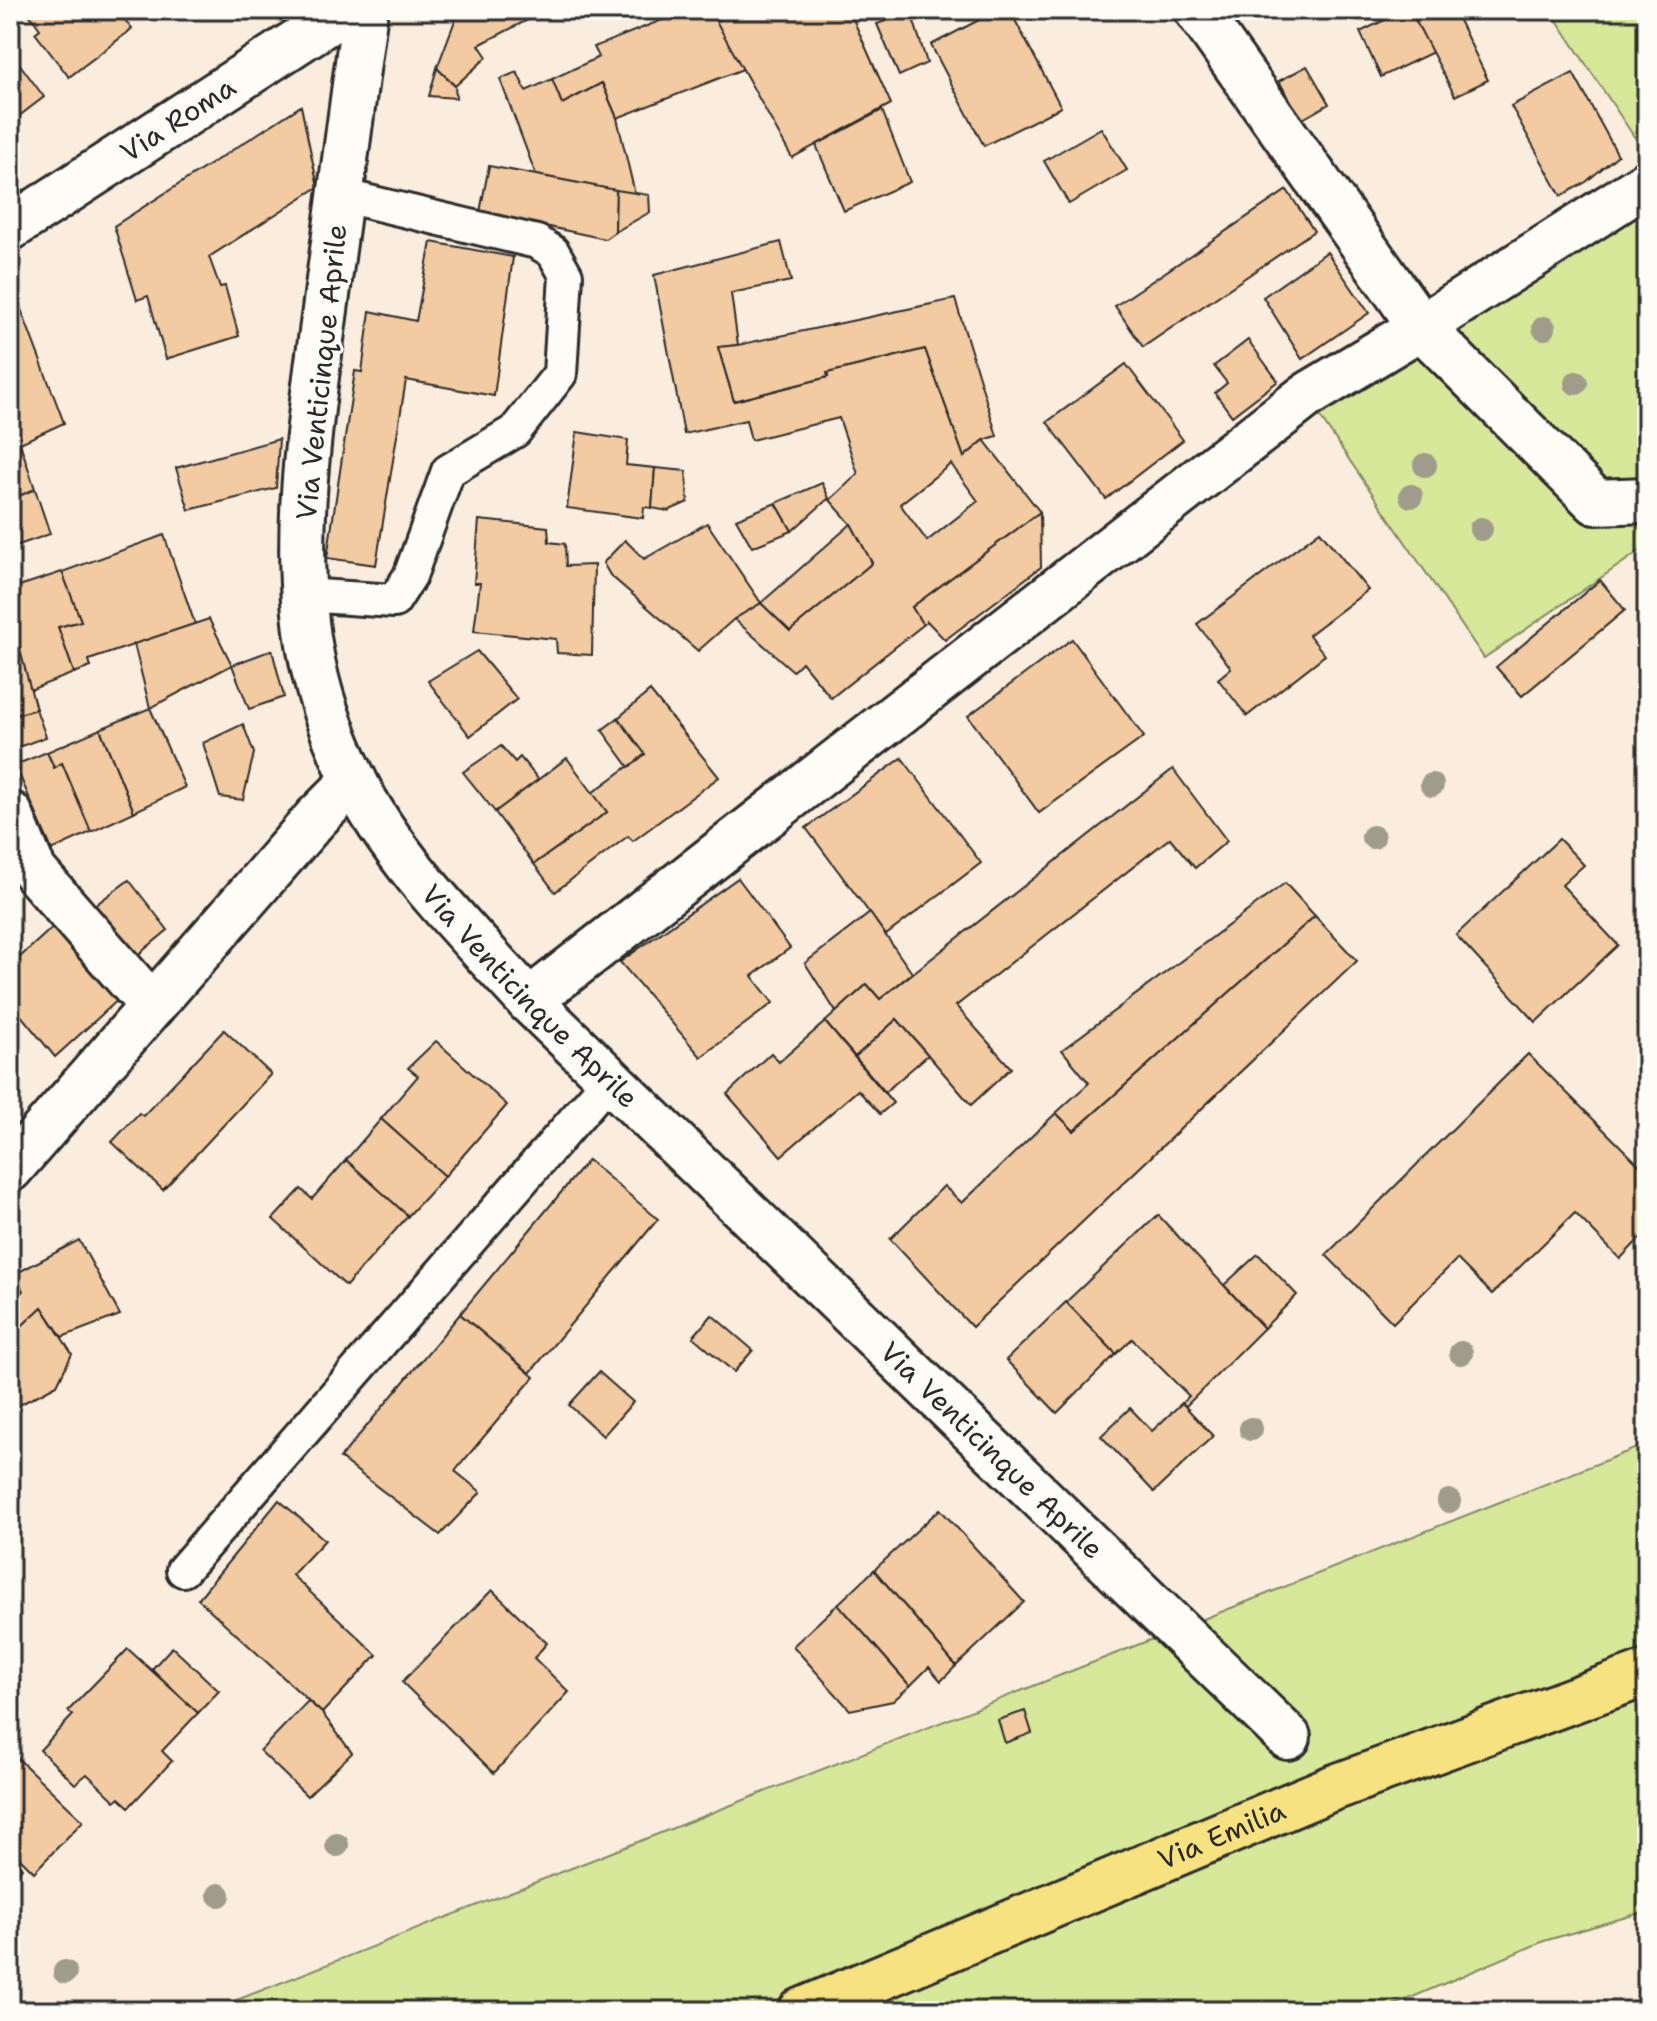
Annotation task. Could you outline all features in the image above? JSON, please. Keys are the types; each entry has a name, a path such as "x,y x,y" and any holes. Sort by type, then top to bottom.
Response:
{"main road":[{"name":"Via Emilia","path":"801,2011 1330,1789 1647,1673"}],"street":[{"name":"Via Roma","path":"10,228 346,10"},
{"name":"Via Venticinque Aprile","path":"365,10 306,460 303,595 313,666 334,733 354,780 386,834 454,920 529,1001 1288,1737"},
{"path":"1197,10 1421,327 1596,502 1647,500"},
{"path":"529,1001 1306,396 1421,327 1647,183"},
{"path":"10,1169 316,818 354,780"},
{"path":"10,814 34,871 152,1006"}],"lane":[{"path":"303,595 394,601 410,576 448,471 515,431 560,374 566,275 553,252 537,242 340,195"},
{"path":"183,1570 611,1078"}],"green space":[{"path":"1550,10 1647,10 1647,156"},
{"path":"1647,180 1647,546 1484,658 1306,396"},
{"path":"1647,1444 1647,1911 1544,1941 1380,2011 209,2011"}],"building":[{"path":"26,10 117,10 132,29 69,77 35,33 40,29"},
{"path":"459,10 547,10 479,45 487,57 455,86 437,68"},
{"path":"687,10 711,10 743,69 617,118 602,83 562,104 552,79 599,57 594,47"},
{"path":"711,10 739,10 716,21"},
{"path":"739,10 849,10 891,104 792,158 716,21"},
{"path":"998,10 1015,10 1020,18 1015,20 1061,107 984,146 931,45"},
{"path":"1015,10 1036,10 1020,18"},
{"path":"1410,10 1433,52 1381,77 1360,32"},
{"path":"1410,10 1454,10 1488,80 1455,96"},
{"path":"911,12 927,63 899,76 877,24"},
{"path":"10,51 44,97 10,123"},
{"path":"1307,66 1329,104 1301,120 1279,81"},
{"path":"437,68 455,86 456,98 429,96"},
{"path":"517,72 526,91 552,79 562,104 602,83 617,118 635,194 536,175 500,79"},
{"path":"1573,73 1618,155 1586,182 1561,196 1511,106"},
{"path":"301,106 318,187 209,257 220,287 225,286 239,336 166,359 148,296 137,300 114,226"},
{"path":"882,110 910,182 844,211 816,145"},
{"path":"1101,128 1127,170 1069,204 1044,161"},
{"path":"489,166 616,190 615,232 605,239 480,212"},
{"path":"616,190 649,195 650,212 615,232"},
{"path":"1287,190 1314,231 1143,347 1115,306"},
{"path":"431,242 513,257 494,396 406,380 376,565 327,558 355,371 362,372 370,311 416,321"},
{"path":"781,242 791,281 731,293 738,345 718,347 734,401 828,377 827,373 925,349 964,457 984,440 1040,512 912,607 923,625 831,698 802,662 793,671 734,619 761,603 790,631 872,563 851,524 830,500 858,474 839,418 751,440 746,420 684,434 654,275","holes":["951,464 978,501 927,541 900,504"]},
{"path":"1327,252 1369,313 1302,359 1263,297"},
{"path":"955,299 997,436 984,440 964,457 925,349 827,373 828,377 734,401 718,347"},
{"path":"19,304 64,423 20,443 35,489 10,500 10,310"},
{"path":"1248,340 1278,381 1232,416 1215,393 1227,383 1214,366"},
{"path":"1126,364 1183,440 1106,499 1047,422"},
{"path":"577,432 628,440 626,465 655,468 652,508 644,507 643,518 567,508"},
{"path":"279,439 276,488 189,510 176,468"},
{"path":"655,468 686,471 688,502 668,511 652,508"},
{"path":"822,483 829,498 792,531 776,503"},
{"path":"35,489 50,534 10,548 10,500"},
{"path":"776,503 792,531 752,547 736,519"},
{"path":"1040,512 1041,567 945,640 927,621 923,625 912,607"},
{"path":"479,520 548,527 549,542 565,544 566,566 594,565 592,655 557,653 556,639 474,631 480,583 474,583"},
{"path":"707,523 761,603 734,619 698,651 610,575 603,563 625,540 644,559"},
{"path":"851,524 872,563 790,631 761,603"},
{"path":"1320,531 1368,590 1309,635 1325,655 1247,716 1218,679 1231,668 1197,624"},
{"path":"164,535 195,624 89,660 91,667 74,673 58,627 81,621 62,572"},
{"path":"62,572 81,621 58,627 74,673 30,690 10,618 10,589"},
{"path":"1600,580 1625,610 1522,696 1496,667"},
{"path":"209,619 232,665 150,708 134,644"},
{"path":"14,628 36,709 10,717 10,629"},
{"path":"1072,639 1144,737 1039,813 968,716"},
{"path":"272,650 284,697 249,709 232,665"},
{"path":"477,651 517,699 470,736 428,681"},
{"path":"650,691 719,777 633,841 628,836 555,892 534,864 607,812 592,793 645,754 618,718"},
{"path":"150,708 185,787 134,812 100,729"},
{"path":"36,709 46,737 10,750 10,717"},
{"path":"618,718 645,754 629,767 602,730"},
{"path":"243,724 254,753 243,800 220,797 203,743"},
{"path":"100,729 134,812 91,832 62,763 54,768 47,752"},
{"path":"501,746 515,762 520,757 539,780 495,812 463,772"},
{"path":"47,752 54,768 62,763 91,832 52,850 15,765"},
{"path":"567,758 607,812 534,864 495,812"},
{"path":"902,758 981,863 886,935 806,828"},
{"path":"1173,769 1227,841 1195,868 1170,838 956,1006 1011,1068 971,1105 897,1019 855,1057 825,1022 867,984 880,999"},
{"path":"1559,839 1584,865 1562,885 1618,945 1536,1022 1456,935"},
{"path":"738,878 790,948 752,976 773,1003 701,1057 620,962"},
{"path":"129,880 168,930 134,958 94,906"},
{"path":"1285,883 1315,916 1074,1131 1056,1113 1089,1083 1062,1050"},
{"path":"870,913 912,973 880,999 867,984 836,1012 805,963"},
{"path":"1315,916 1357,961 972,1327 890,1239 944,1186 962,1203 1056,1113 1074,1131"},
{"path":"54,926 120,998 55,1057 10,1002 10,959 17,953 20,957"},
{"path":"897,1019 928,1055 885,1092 855,1057"},
{"path":"825,1022 893,1103 880,1114 858,1090 781,1156 727,1094 771,1053 779,1062"},
{"path":"224,1030 271,1074 163,1190 112,1142 139,1113 143,1116"},
{"path":"436,1041 507,1105 445,1176 381,1119 418,1076 408,1068"},
{"path":"1528,1054 1647,1173 1647,1231 1620,1259 1575,1213 1492,1294 1457,1259 1393,1323 1326,1255"},
{"path":"381,1119 445,1176 408,1216 346,1160"},
{"path":"346,1160 408,1216 346,1286 273,1219 301,1189 312,1199"},
{"path":"588,1160 658,1219 530,1373 460,1314"},
{"path":"1158,1215 1264,1328 1186,1406 1182,1403 1189,1396 1132,1339 1116,1354 1066,1302"},
{"path":"79,1240 120,1315 62,1337 42,1307 10,1337 10,1299 23,1291 15,1274"},
{"path":"1258,1254 1297,1295 1264,1328 1224,1285"},
{"path":"1066,1302 1116,1354 1057,1413 1006,1360"},
{"path":"42,1307 72,1354 57,1385 10,1410 10,1337"},
{"path":"460,1314 534,1377 455,1471 481,1492 440,1535 340,1458"},
{"path":"712,1315 753,1350 734,1372 693,1337"},
{"path":"599,1372 633,1402 603,1436 569,1405"},
{"path":"1182,1403 1213,1436 1154,1492 1101,1436 1130,1408 1152,1431"},
{"path":"279,1500 325,1540 292,1575 377,1655 322,1713 198,1599"},
{"path":"940,1509 1024,1602 956,1666 874,1570"},
{"path":"874,1570 956,1666 941,1681 929,1667 910,1686 838,1604"},
{"path":"492,1590 547,1643 534,1658 569,1692 494,1773 402,1682"},
{"path":"838,1604 910,1686 893,1701 850,1710 793,1646"},
{"path":"172,1647 219,1691 198,1713 152,1669"},
{"path":"128,1649 198,1713 162,1751 172,1761 129,1807 119,1798 115,1801 87,1774 75,1784 40,1750 73,1715 68,1711"},
{"path":"308,1701 322,1713 352,1753 307,1796 260,1751"},
{"path":"1025,1711 1032,1733 1005,1743 998,1720"},
{"path":"10,1751 83,1821 34,1872 10,1848"},
{"path":"10,1856 22,1868 10,1881"}]}
